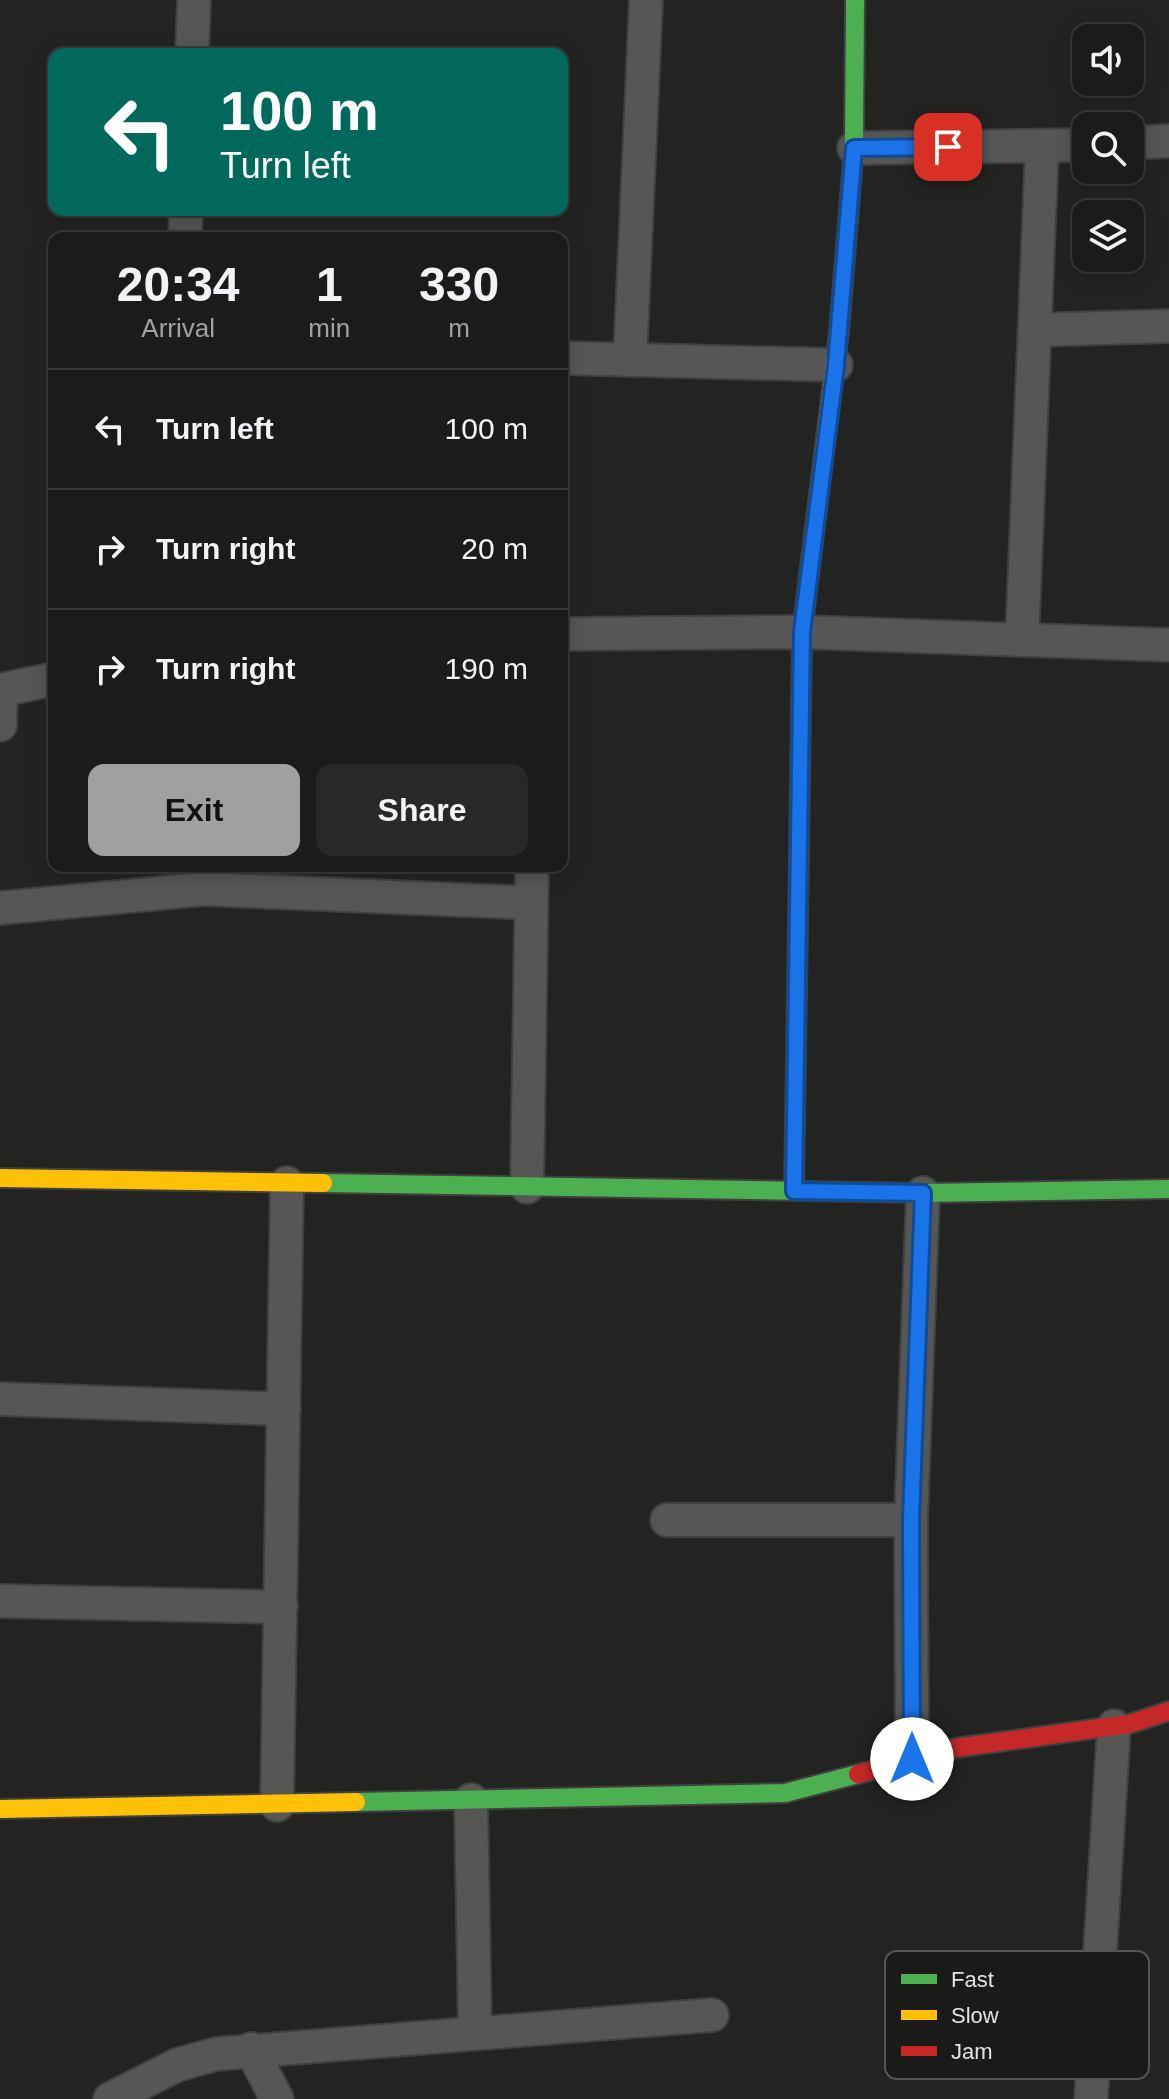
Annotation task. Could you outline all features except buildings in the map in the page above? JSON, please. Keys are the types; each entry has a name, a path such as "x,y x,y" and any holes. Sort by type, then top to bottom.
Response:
{"street":[{"path":"192,48 194,0"},
{"path":"630,360 646,0"},
{"path":"794,1191 802,632 836,365 854,148 855,0"},
{"path":"1144,142 1169,141"},
{"path":"854,148 1072,146"},
{"path":"1022,640 1042,147"},
{"path":"1035,330 1169,326"},
{"path":"568,358 836,365"},
{"path":"568,634 802,632 1169,645"},
{"path":"0,725 1,690 48,680"},
{"path":"527,1187 532,872"},
{"path":"0,908 204,889 531,903"},
{"path":"0,1178 923,1193 1169,1189"},
{"path":"277,1805 287,1183"},
{"path":"912,1759 911,1520 923,1193"},
{"path":"0,1399 284,1409"},
{"path":"667,1520 911,1520"},
{"path":"0,1601 281,1607"},
{"path":"0,1809 785,1793 955,1748 1114,1726 1169,1711"},
{"path":"1100,1951 1114,1726"},
{"path":"471,1800 475,2033"},
{"path":"110,2099 177,2065 251,2049 712,2015"},
{"path":"251,2049 277,2099"},
{"path":"1091,2099 1092,2079"}],"traffic: fast":[{"path":"839,332 854,148 855,0"},
{"path":"323,1183 923,1193 1169,1189"},
{"path":"356,1802 785,1793 858,1774"}],"traffic: slow":[{"path":"799,856 802,632 839,332"},
{"path":"0,1178 323,1183"},
{"path":"0,1809 356,1802"}],"traffic: jam":[{"path":"794,1191 799,856"},
{"path":"858,1774 955,1748 1129,1724 1169,1711"}],"route":[{"path":"912,1759 911,1520 923,1193 794,1191 802,632 836,365 854,148 948,147"}]}
